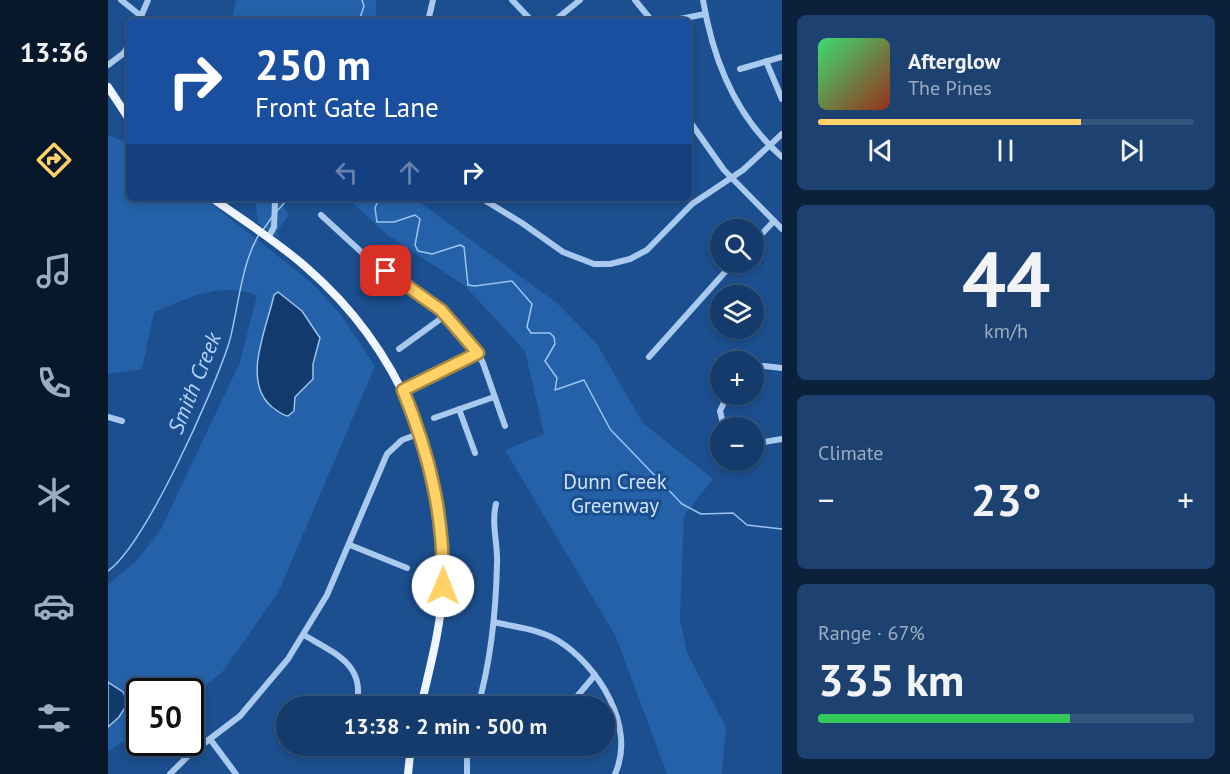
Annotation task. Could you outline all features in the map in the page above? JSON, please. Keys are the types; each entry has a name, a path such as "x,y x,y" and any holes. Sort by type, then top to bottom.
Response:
{"main road":[{"path":"108,87 126,114"},
{"path":"216,201 307,268 332,292 374,342 403,390 421,433 435,486 444,546 440,620 423,696"},
{"path":"408,774 410,756"}],"street":[{"path":"121,0 139,18"},
{"path":"140,18 148,0"},
{"path":"429,18 433,0"},
{"path":"512,0 529,18"},
{"path":"558,18 579,0"},
{"path":"635,0 650,18"},
{"path":"703,0 714,55 728,86 741,109 768,145 782,157"},
{"path":"685,18 705,14"},
{"path":"108,65 126,49"},
{"path":"740,69 782,57"},
{"path":"766,62 782,99"},
{"path":"772,80 782,83"},
{"path":"692,124 731,178 782,229"},
{"path":"486,201 576,259 594,264 610,264 630,259 647,250 692,204 743,170 782,134"},
{"path":"492,205 494,201"},
{"path":"268,238 273,227 275,202"},
{"path":"321,215 363,254 446,315 478,353 505,426"},
{"path":"764,232 774,222"},
{"path":"649,357 724,273"},
{"path":"399,349 446,315"},
{"path":"403,390 478,353"},
{"path":"764,366 782,368"},
{"path":"434,418 495,397"},
{"path":"459,409 475,453"},
{"path":"108,417 122,421"},
{"path":"170,774 249,707 288,659 327,595 387,454 402,440 421,433"},
{"path":"764,442 782,439"},
{"path":"480,696 494,622 497,562 493,518 496,504"},
{"path":"350,545 407,568"},
{"path":"494,622 553,638 595,675 610,698 617,718 619,760 615,774"},
{"path":"304,634 352,667 359,689 358,696"},
{"path":"577,696 595,675"},
{"path":"210,739 236,774"},
{"path":"467,756 467,774"}],"green space":[{"path":"236,0 376,0 376,18 232,18"},
{"path":"108,135 126,142 126,201 208,201 312,283 341,315 375,366 278,593 223,671 204,687 204,678 126,678 126,740 108,751 108,585 136,561 160,531 240,362 257,295 243,291 217,291 193,297 154,312 142,369 108,374"},
{"path":"255,201 285,201 282,204 289,215 277,231 279,239 258,223"},
{"name":"Dunn Creek Greenway","path":"351,201 418,201 558,304 597,344 643,423 713,479 684,516 680,619 687,653 726,727 722,774 667,774 616,637 505,450 544,434 525,351 465,286 386,234"}],"shaded area":[{"path":"278,292 302,311 320,338 313,364 313,379 295,397 294,411 288,416 272,407 263,396 258,383 257,369 262,338 274,295"},
{"path":"108,682 123,692 126,706 119,717 108,727"}],"waterway":[{"name":"Smith Creek","path":"360,18 364,6 362,0"},
{"name":"Smith Creek","path":"277,211 286,201"},
{"path":"378,201 375,208 377,222 394,222 415,215 420,219 415,245 418,251 432,254 460,245 464,247 468,285 512,281 532,304 527,327 531,333 550,333 554,337 555,344 545,361 557,378 555,390 584,380 610,429 682,504 701,514 733,513 747,525 782,529"},
{"name":"Smith Creek","path":"263,230 272,217"},
{"name":"Smith Creek","path":"108,571 141,531 194,429 229,343 244,272 260,233"}],"route":[{"path":"386,271 441,310 478,353 403,390 425,445 435,486 444,546 443,586"}]}
